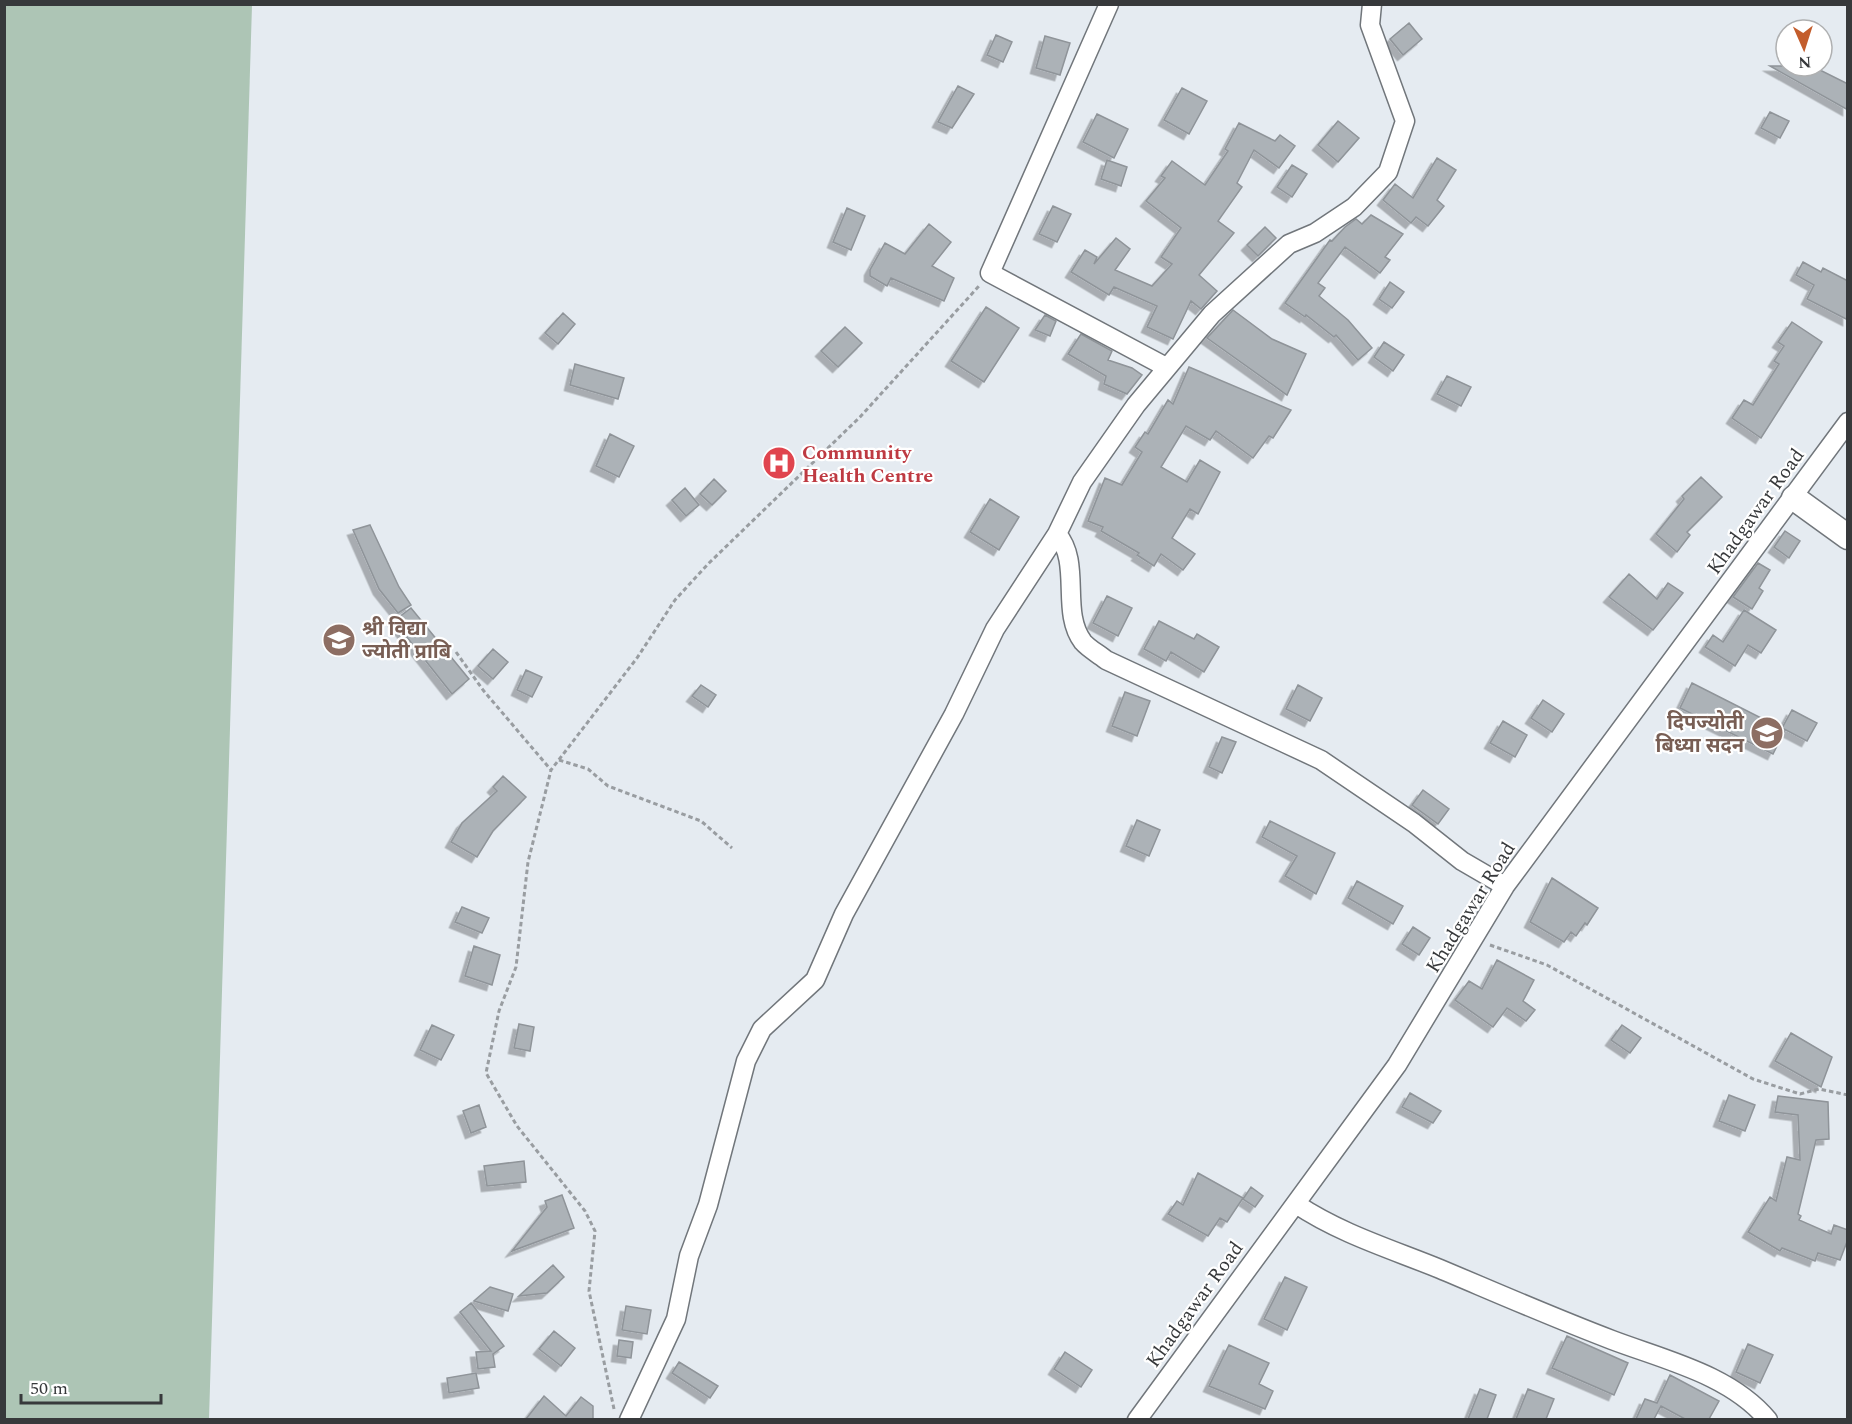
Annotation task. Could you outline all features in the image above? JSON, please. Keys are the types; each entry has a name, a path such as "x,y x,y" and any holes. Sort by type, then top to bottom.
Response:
{"street":[{"path":"1109,4 990,273 1166,367"},
{"path":"621,1416 676,1319 689,1256 708,1205 746,1060 762,1029 814,980 844,914 954,714 995,628 1057,534 1082,482 1136,405 1212,314 1289,244 1315,233 1354,207 1388,172 1405,121 1370,25 1372,4"},
{"name":"Khadgawar Road","path":"1137,1419 1397,1065 1475,940 1505,886 1848,422"},
{"path":"1794,498 1848,537"},
{"path":"1057,534 1063,540 1069,565 1076,627 1084,643 1091,649 1106,660 1321,760 1414,823 1462,861 1505,886"},
{"path":"1296,1204 1324,1222 1360,1239 1532,1309 1702,1374 1738,1391 1757,1406 1768,1419"}],"path":[{"path":"621,1416 589,1291 595,1232 585,1211 517,1126 486,1073 499,1011 516,967 528,862 551,770 637,658 675,600 708,564 860,417 990,273"},
{"path":"456,652 483,690 551,770"},
{"path":"559,760 588,769 608,786 701,821 732,848"},
{"path":"1475,940 1548,965 1753,1079 1800,1094 1819,1089 1848,1095"}],"green space":[{"path":"5,4 252,5 209,1419 5,1419"}],"building":[{"path":"1409,23 1422,39 1403,55 1390,39"},
{"path":"996,35 1012,42 1003,62 987,55"},
{"path":"1045,36 1070,43 1060,75 1036,68"},
{"path":"1834,77 1848,84 1848,110 1791,78"},
{"path":"958,86 974,94 952,128 938,122"},
{"path":"1182,88 1207,101 1189,134 1164,120"},
{"path":"1770,112 1789,121 1780,138 1761,128"},
{"path":"1097,114 1128,129 1114,158 1083,142"},
{"path":"1338,121 1359,138 1338,162 1318,145"},
{"path":"1239,123 1275,141 1280,135 1295,146 1279,168 1254,150 1237,183 1242,187 1218,221 1234,233 1199,275 1217,291 1201,309 1191,301 1173,339 1147,327 1157,306 1114,287 1109,295 1071,272 1085,250 1097,257 1094,264 1116,238 1130,249 1115,270 1152,286 1172,264 1161,257 1181,228 1146,201 1165,178 1161,176 1172,161 1205,185 1228,151 1225,149"},
{"path":"1437,158 1456,170 1437,200 1444,206 1428,226 1416,217 1411,223 1383,200 1395,184 1413,198"},
{"path":"1107,160 1127,167 1121,186 1101,179"},
{"path":"1292,165 1307,174 1292,197 1277,187"},
{"path":"1053,206 1071,214 1057,242 1039,234"},
{"path":"847,208 865,216 851,250 833,242"},
{"path":"1371,215 1403,234 1385,257 1390,260 1380,273 1345,247 1318,283 1325,288 1319,296 1348,320 1372,348 1358,360 1336,335 1334,337 1306,315 1305,317 1285,303 1330,240 1332,241 1356,219 1362,224"},
{"path":"929,224 951,242 932,266 954,278 944,301 891,278 887,286 870,276 870,270 885,243 905,254"},
{"path":"1265,227 1276,238 1258,256 1247,245"},
{"path":"1803,262 1821,272 1823,268 1848,281 1848,320 1807,299 1814,285 1796,275"},
{"path":"1390,282 1404,292 1392,308 1379,299"},
{"path":"986,307 1019,328 984,382 951,361"},
{"path":"1233,310 1272,339 1306,354 1287,395 1207,338"},
{"path":"563,313 575,324 558,344 545,333"},
{"path":"1045,315 1056,321 1050,336 1035,330"},
{"path":"1792,322 1822,342 1761,438 1732,418 1744,400 1753,405 1779,364 1774,361 1784,346 1778,342"},
{"path":"845,327 862,343 838,367 821,351"},
{"path":"1081,334 1112,351 1108,360 1132,368 1142,375 1127,394 1104,384 1106,376 1068,354"},
{"path":"1384,342 1404,355 1393,371 1374,357"},
{"path":"575,364 624,378 618,399 570,385"},
{"path":"1189,367 1291,410 1273,438 1269,436 1253,458 1216,431 1210,440 1186,426 1161,467 1187,482 1200,460 1220,472 1198,514 1190,509 1172,538 1195,554 1183,570 1161,554 1154,566 1137,555 1139,553 1101,531 1103,527 1088,521 1105,478 1122,485 1142,452 1135,447 1145,432 1148,434 1168,400 1173,404"},
{"path":"1447,376 1471,387 1461,406 1437,394"},
{"path":"610,434 634,446 619,477 596,466"},
{"path":"1701,477 1722,497 1687,532 1690,535 1677,552 1656,534 1684,499 1682,496"},
{"path":"714,479 726,491 712,505 700,494"},
{"path":"685,488 699,505 686,516 672,500"},
{"path":"990,499 1019,517 999,550 970,532"},
{"path":"370,525 399,587 411,605 398,613 379,589 353,530"},
{"path":"1785,531 1800,541 1789,558 1774,547"},
{"path":"1758,563 1770,570 1759,588 1763,591 1752,609 1733,597"},
{"path":"1629,574 1657,599 1668,583 1683,593 1653,630 1609,597"},
{"path":"1107,596 1132,608 1118,636 1093,623"},
{"path":"411,608 469,679 452,694 394,621"},
{"path":"1744,610 1776,630 1761,653 1748,645 1735,666 1705,647 1713,635 1723,642"},
{"path":"1159,621 1194,639 1197,634 1219,647 1204,672 1171,652 1166,661 1144,649"},
{"path":"493,649 508,662 493,679 478,666"},
{"path":"526,670 542,677 532,697 517,690"},
{"path":"1692,683 1785,730 1773,754 1680,708"},
{"path":"701,685 716,695 708,707 692,696"},
{"path":"1298,685 1322,698 1310,721 1286,709"},
{"path":"1125,692 1150,701 1137,736 1112,726"},
{"path":"1543,700 1564,714 1552,732 1531,718"},
{"path":"1792,710 1817,723 1807,741 1782,728"},
{"path":"1503,721 1527,735 1515,757 1490,743"},
{"path":"1222,737 1236,742 1222,773 1209,767"},
{"path":"503,776 526,797 493,831 477,857 451,842 462,823 497,791 493,787"},
{"path":"1423,790 1449,809 1438,824 1412,805"},
{"path":"1137,820 1160,830 1149,856 1126,846"},
{"path":"1270,821 1335,853 1316,894 1285,876 1297,856 1262,837"},
{"path":"1552,878 1598,908 1587,925 1585,923 1576,936 1571,932 1564,942 1530,922"},
{"path":"1357,881 1403,906 1393,924 1348,898"},
{"path":"462,907 489,918 482,933 455,922"},
{"path":"1413,927 1430,938 1419,955 1402,944"},
{"path":"474,946 500,955 492,985 465,976"},
{"path":"1497,960 1534,980 1523,1001 1535,1010 1526,1021 1507,1008 1493,1027 1455,1000 1469,981 1482,989"},
{"path":"519,1024 534,1027 530,1051 514,1048"},
{"path":"432,1025 454,1035 441,1060 420,1050"},
{"path":"1622,1025 1641,1038 1630,1053 1611,1040"},
{"path":"1791,1033 1832,1057 1821,1087 1775,1061"},
{"path":"1410,1093 1441,1111 1433,1123 1402,1107"},
{"path":"1729,1095 1755,1105 1745,1131 1719,1121"},
{"path":"1778,1096 1828,1102 1829,1139 1816,1140 1798,1214 1801,1216 1799,1220 1831,1234 1834,1225 1848,1230 1848,1239 1840,1260 1818,1253 1815,1261 1782,1248 1780,1251 1748,1232 1770,1197 1776,1201 1787,1157 1800,1160 1798,1115 1775,1112"},
{"path":"479,1105 486,1127 471,1133 463,1111"},
{"path":"524,1161 526,1182 487,1186 484,1166"},
{"path":"1198,1173 1243,1198 1227,1222 1220,1218 1208,1236 1168,1214 1177,1201 1183,1205"},
{"path":"1251,1187 1263,1196 1255,1207 1243,1199"},
{"path":"562,1195 574,1228 512,1251 547,1207 545,1201"},
{"path":"553,1265 564,1277 547,1293 519,1296"},
{"path":"1285,1277 1307,1287 1287,1330 1264,1319"},
{"path":"490,1287 513,1294 508,1311 474,1301"},
{"path":"471,1303 504,1346 493,1354 495,1367 478,1369 476,1352 491,1351 460,1312"},
{"path":"626,1306 651,1310 647,1334 622,1330"},
{"path":"554,1331 575,1348 561,1366 539,1349"},
{"path":"1567,1336 1628,1363 1614,1395 1552,1368"},
{"path":"619,1340 633,1342 631,1358 617,1356"},
{"path":"1748,1344 1773,1355 1760,1383 1736,1372"},
{"path":"1229,1345 1269,1363 1259,1384 1273,1391 1265,1409 1209,1386"},
{"path":"1065,1352 1092,1370 1081,1387 1054,1369"},
{"path":"679,1362 718,1386 710,1398 672,1373"},
{"path":"476,1373 479,1388 449,1393 447,1378"},
{"path":"1670,1375 1719,1401 1709,1419 1685,1419 1661,1406 1654,1419 1636,1419 1645,1399 1657,1403"},
{"path":"1480,1389 1496,1395 1487,1419 1468,1419"},
{"path":"1528,1389 1554,1399 1546,1419 1516,1419"},
{"path":"544,1396 566,1416 581,1397 593,1406 593,1419 526,1419"}],"place":[{"name":"Community Health Centre","path":"779,463"},
{"name":"श्री विद्या ज्योती प्राबि","path":"339,640"},
{"name":"दिपज्योती बिध्या सदन","path":"1767,733"}]}
